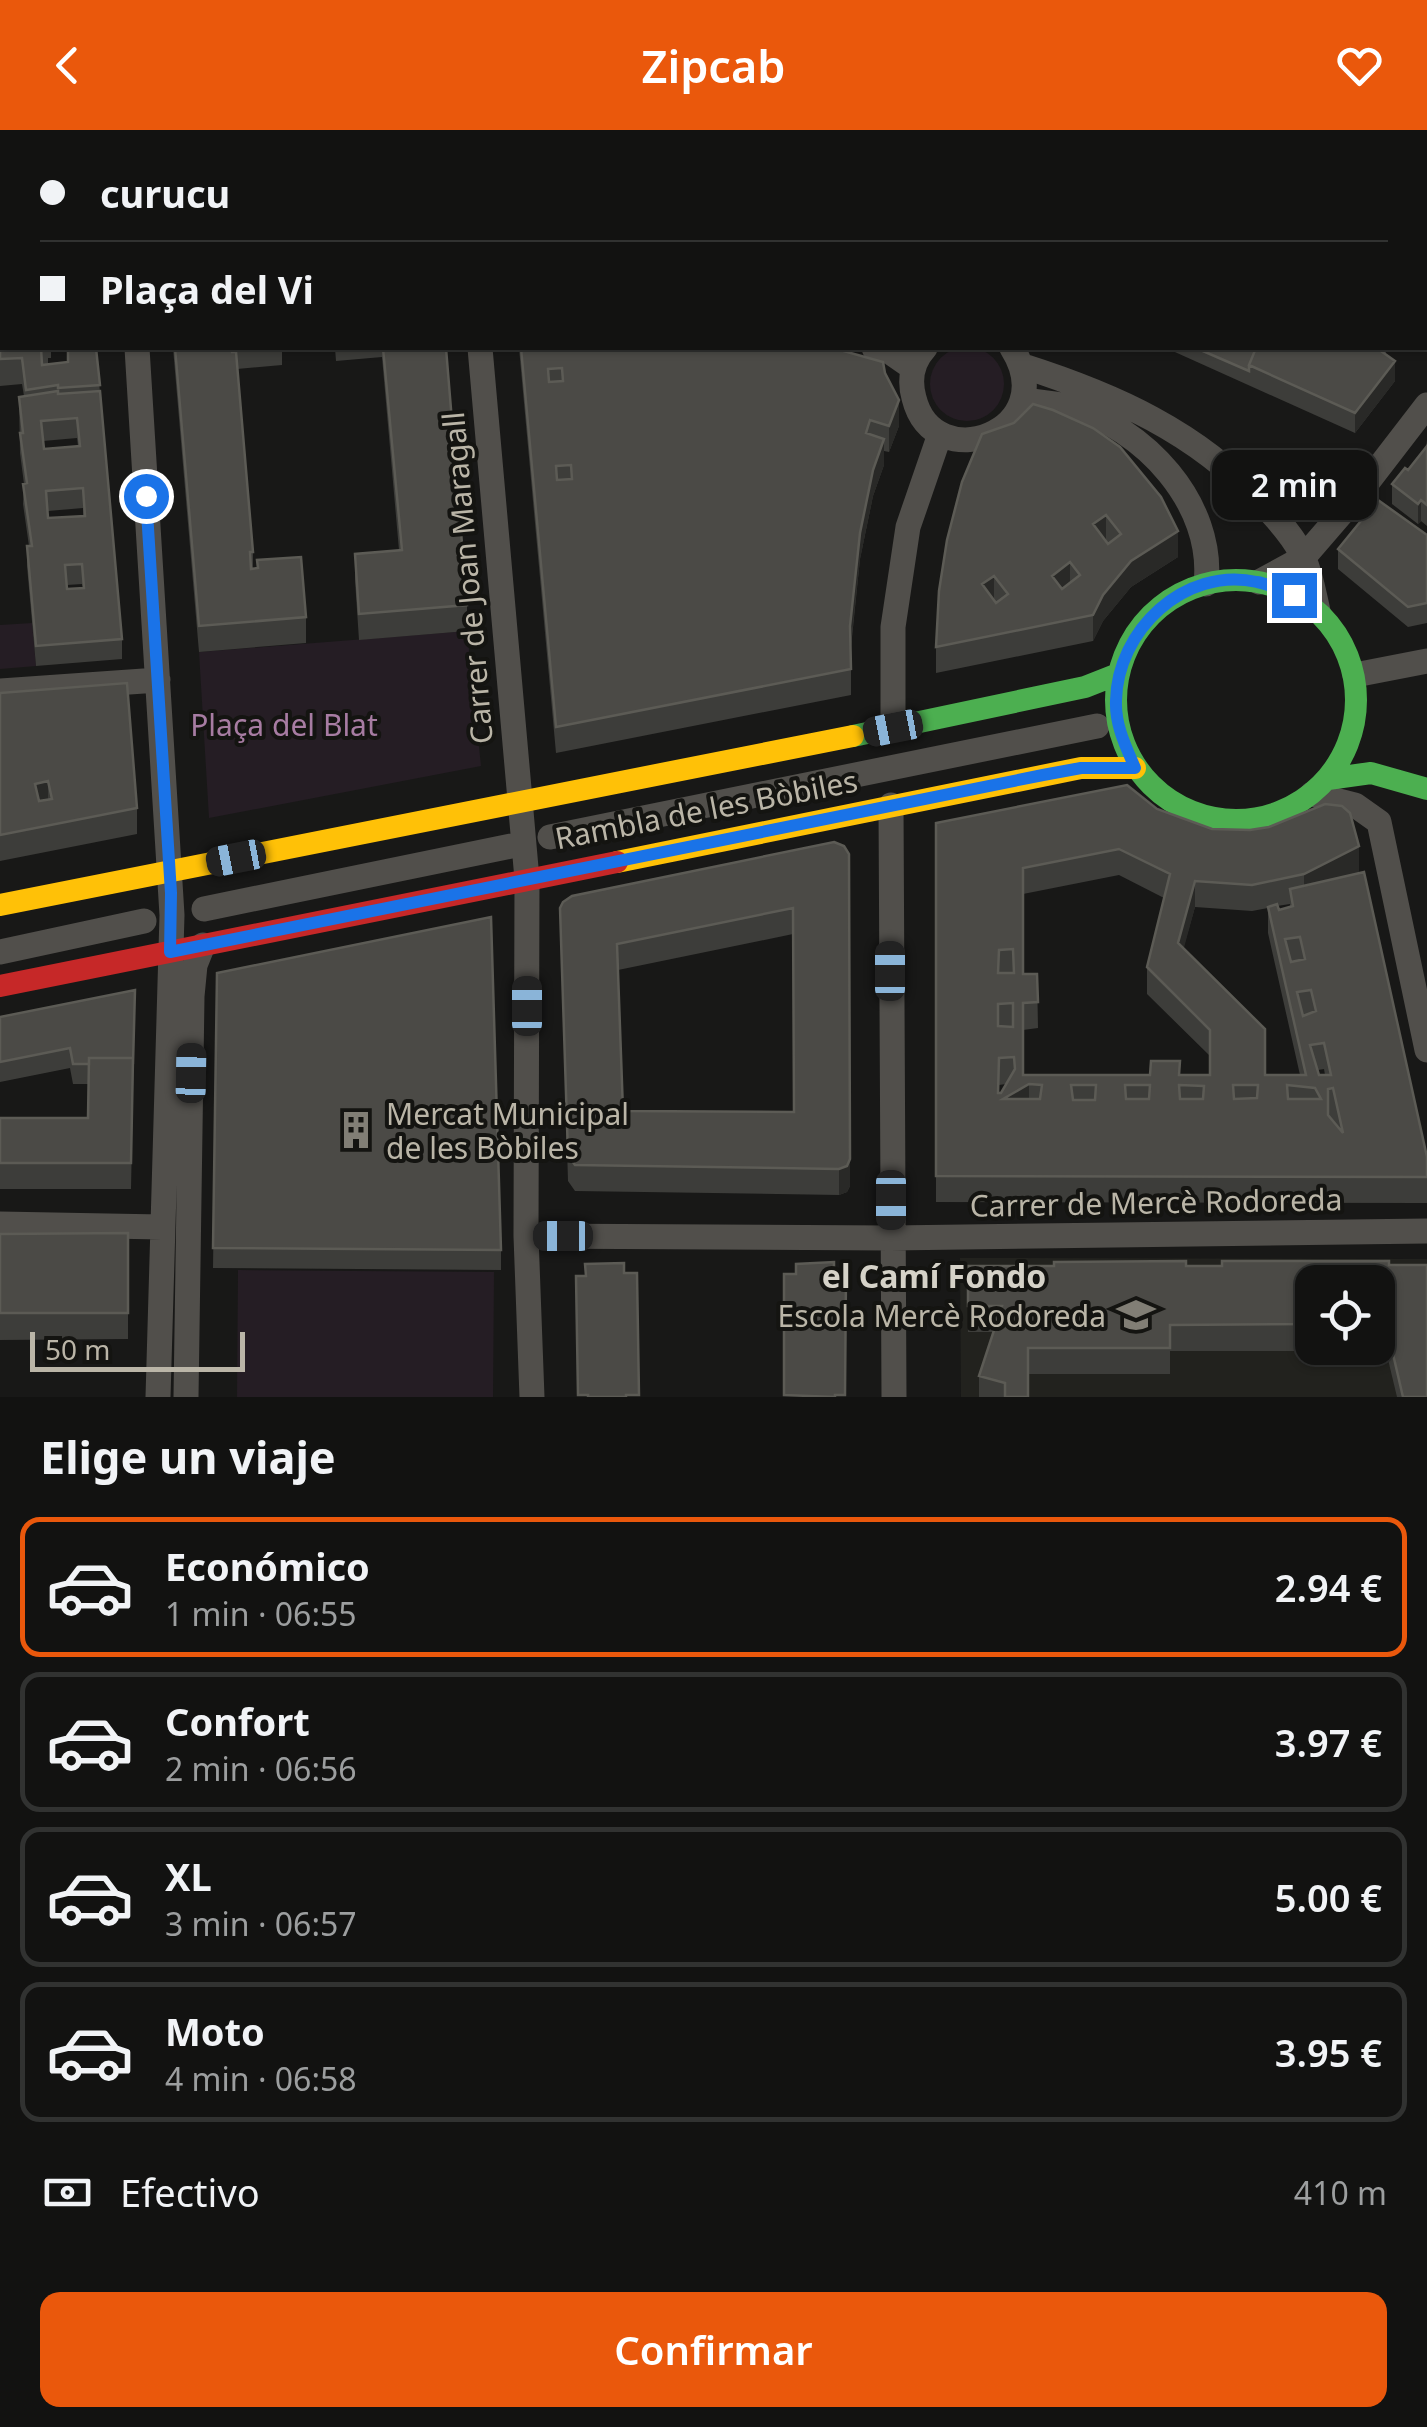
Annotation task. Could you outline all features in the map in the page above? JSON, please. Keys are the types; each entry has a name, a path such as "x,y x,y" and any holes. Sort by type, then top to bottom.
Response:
{"main road":[{"path":"1320,786 1344,756 1355,718 1355,675 1344,645 1318,612 1294,595 1258,582 1206,584 1182,593 1154,613 1131,641 1118,674 1116,704 1121,734 1135,768 1157,791 1188,811 1224,818 1263,818 1320,786 1371,773 1425,788"},
{"name":"Rambla de les Bòbiles","path":"0,906 893,728 1085,688 1118,674"},
{"path":"1355,718 1380,748 1425,788"},
{"name":"Rambla de les Bòbiles","path":"0,986 1081,768 1135,768"}],"street":[{"path":"136,350 170,872 158,1397"},
{"name":"Carrer de Joan Maragall","path":"480,350 518,802"},
{"path":"882,350 919,358 911,387 915,406 940,434 956,440 990,436 1016,415 1023,400 1019,356 1134,407 1197,444 1280,522 1303,558 1318,612"},
{"path":"1023,400 1070,407 1120,428 1169,473 1197,513 1208,550 1206,584"},
{"path":"1258,582 1303,558 1427,405"},
{"path":"893,728 893,628 908,526 940,434"},
{"path":"1360,492 1386,512"},
{"path":"1355,675 1427,661"},
{"path":"0,691 158,680"},
{"name":"Rambla de les Bòbiles","path":"550,838 1097,726"},
{"path":"1320,786 1379,822 1427,1050"},
{"name":"Rambla de les Bòbiles","path":"518,802 526,879"},
{"path":"891,805 894,1397"},
{"name":"Rambla de les Bòbiles","path":"204,909 511,846"},
{"path":"526,879 526,1236 532,1397"},
{"path":"0,952 144,922"},
{"path":"186,1397 192,996 195,966 203,945"},
{"path":"0,1224 162,1227"},
{"name":"Carrer de Mercè Rodoreda","path":"526,1236 891,1238 1427,1231"}],"shaded area":[{"name":"Escola Mercè Rodoreda","path":"960,1258 1427,1259 1427,1397 961,1397"}],"green space":[{"path":"953,350 981,350 1001,370 1001,398 981,418 953,418 933,398 933,370"},
{"path":"32,623 36,666 0,669 0,625"},
{"name":"Plaça del Blat","path":"467,631 481,766 209,818 199,652"},
{"path":"238,1270 494,1272 493,1397 237,1397"}],"building":[{"path":"0,350 41,350 42,365 68,362 68,350 96,350 100,385 26,390 22,358 0,359"},
{"path":"175,350 232,350 236,352 253,552 251,569 258,568 257,560 301,557 306,617 199,626"},
{"path":"383,350 446,350 467,605 359,614 355,554 402,550"},
{"path":"521,350 840,350 883,362 899,400 889,426 870,420 866,433 884,439 860,533 850,626 851,669 556,727","holes":["562,368 563,381 549,382 548,369","571,465 572,479 557,480 556,466"]},
{"path":"1201,350 1255,350 1249,371"},
{"path":"1255,350 1382,350 1395,361 1355,413 1249,365"},
{"path":"58,391 100,391 122,639 36,646 19,397","holes":["77,418 80,446 44,449 41,421","83,488 85,516 48,518 46,491","82,564 84,588 67,589 65,565"]},
{"path":"1033,404 1093,428 1120,447 1161,497 1178,531 1131,561 1103,595 1093,615 936,647 947,540 962,482 982,434 1014,423","holes":["1106,515 1121,534 1108,544 1093,524","1070,562 1080,575 1062,589 1052,576","994,576 1008,594 996,603 982,584"]},
{"path":"1427,446 1427,505 1421,500 1418,504 1392,484"},
{"path":"1378,500 1427,535 1427,603 1408,607 1338,549"},
{"path":"127,683 137,808 0,835 0,693","holes":["48,781 52,799 39,801 35,784"]},
{"path":"1127,785 1157,809 1212,829 1269,827 1325,804 1342,806 1350,813 1359,846 1304,874 1252,885 1195,881 1178,943 1265,1029 1265,1075 1306,1075 1268,907 1277,904 1279,910 1293,906 1290,889 1364,872 1427,1157 1427,1177 936,1176 936,823","holes":["1119,849 1170,874 1147,967 1210,1030 1210,1075 1179,1075 1180,1061 1151,1061 1150,1075 1023,1075 1023,1003 1038,1002 1037,974 1023,974 1023,868","1300,937 1305,959 1291,962 1285,939","1013,949 1014,973 998,973 999,950","1311,990 1316,1011 1303,1016 1297,992","1013,1003 1013,1027 998,1026 998,1004","1324,1043 1331,1075 1319,1075 1310,1045","1014,1057 1015,1069 1001,1093 999,1058","1029,1084 1042,1085 1040,1099 1003,1099","1071,1085 1096,1085 1095,1100 1073,1100","1125,1085 1150,1085 1149,1099 1126,1099","1179,1085 1204,1086 1203,1099 1180,1099","1233,1085 1258,1085 1257,1098 1234,1099","1287,1085 1315,1088 1321,1099 1288,1099","1333,1088 1343,1133 1328,1115 1328,1089"]},
{"path":"834,842 844,846 849,854 847,1166 839,1169 575,1165 568,1155 560,908 572,896","holes":["793,908 794,1112 623,1111 617,944"]},
{"name":"Mercat Municipal de les Bòbiles","path":"491,917 501,1250 213,1248 217,973"},
{"path":"135,990 133,1064 133,1058 89,1058 89,1064 73,1064 70,1048 0,1062 0,1017"},
{"path":"89,1058 133,1058 131,1163 0,1163 0,1118 88,1118"},
{"path":"128,1233 128,1313 0,1313 0,1234"},
{"path":"1186,1261 1186,1266 1222,1266 1222,1261 1389,1261 1389,1265 1295,1265 1295,1324 1170,1325 1170,1348 1028,1348 1028,1397 1005,1397 1005,1383 979,1376 1002,1306 968,1306 968,1266 1054,1266 1054,1262"},
{"path":"834,1262 834,1275 846,1275 845,1395 784,1395 784,1274 796,1274 796,1264"},
{"path":"624,1263 624,1273 637,1273 639,1395 578,1395 576,1276 586,1276 585,1264"},
{"path":"1395,1265 1427,1265 1427,1397 1403,1397 1395,1363"}],"traffic: fast":[{"path":"1236,580 1282,589 1321,615 1347,654 1356,700 1347,746 1321,785 1282,811 1236,820 1190,811 1151,785 1125,746 1116,700 1125,654 1151,615 1190,589 1236,580"},
{"path":"853,736 1085,687 1118,674"},
{"path":"1328,779 1371,773 1427,789"}],"traffic: slow":[{"path":"0,905 853,736"},
{"path":"617,862 1081,768 1135,768"}],"traffic: jam":[{"path":"0,986 617,862"}],"place":[{"name":"Mercat Municipal de les Bòbiles","path":"356,1130"},
{"name":"Escola Mercè Rodoreda","path":"1136,1315"}],"district":[{"name":"el Camí Fondo","path":"934,1275"}],"route":[{"path":"146,496 171,893 170,952 1043,775 1081,768 1135,768 1121,734 1116,704 1118,674 1131,641 1154,613 1182,593 1206,584 1245,580 1294,595"}]}
